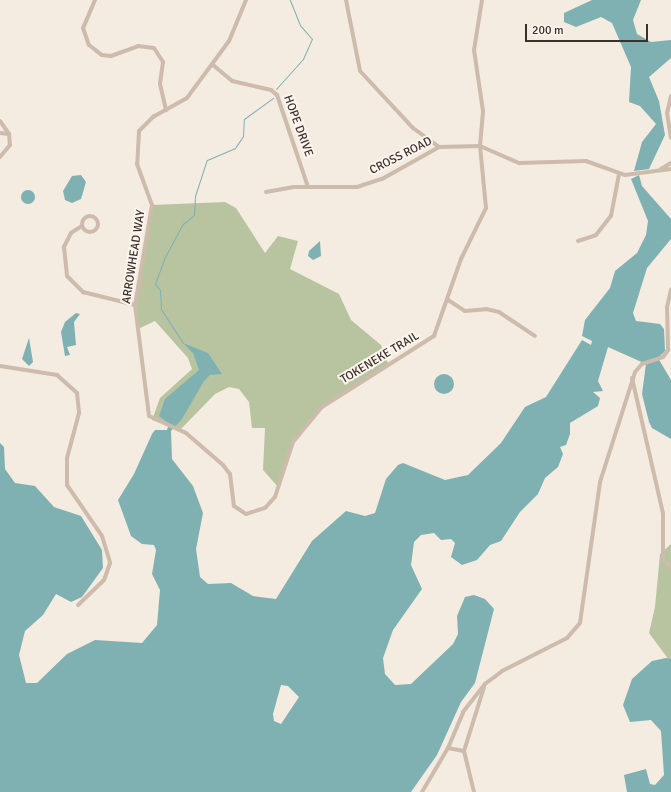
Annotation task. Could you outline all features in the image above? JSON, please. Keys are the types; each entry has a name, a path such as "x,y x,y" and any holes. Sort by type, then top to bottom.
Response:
{"street":[{"path":"95,0 83,28 89,45 102,55 111,56 138,46 154,48 163,62 160,84 166,110"},
{"name":"ARROWHEAD WAY","path":"173,428 167,427 152,420 148,413 134,305 152,206 137,164 136,140 143,125 187,98 213,65 229,41 246,0"},
{"path":"346,0 360,71 413,128 439,147"},
{"name":"TOKENEKE TRAIL","path":"173,428 191,436 223,465 230,474 234,506 239,512 264,508 280,488 293,442 312,417 336,396 427,342 434,336 448,300 461,259 486,208 480,146 483,111 474,50 482,0"},
{"name":"HOPE DRIVE","path":"213,65 232,81 271,90 277,95 308,188"},
{"path":"671,96 671,138"},
{"path":"0,121 9,134 10,146 0,157"},
{"path":"0,133 9,134"},
{"name":"CROSS ROAD","path":"266,192 308,188 357,188 382,179 439,147 480,146 519,163 586,161 625,175 671,170"},
{"name":"CROSS ROAD","path":"660,170 671,163"},
{"path":"578,241 596,235 611,216 619,174"},
{"path":"82,226 92,232 98,223 88,216 82,226 71,233 64,247 67,276 83,292 134,305"},
{"path":"422,792 448,748 462,712 485,684 502,671 567,638 580,623 596,497 632,378 641,365 663,357 669,344 671,289"},
{"path":"448,300 465,311 486,309 499,312 535,336"},
{"path":"0,366 57,375 77,393 79,413 67,458 67,485 102,536 110,563 104,580 78,605"},
{"path":"632,378 664,513 665,564 671,567"},
{"path":"474,792 464,751 485,684"},
{"path":"448,748 464,751"}],"green space":[{"path":"225,202 236,208 265,253 278,236 298,241 290,269 339,294 351,320 381,345 389,366 322,407 293,442 279,488 263,470 265,428 252,428 249,402 239,389 229,387 215,394 180,430 152,420 160,398 192,369 188,358 155,321 138,329 135,305 152,205"},
{"path":"671,544 671,659 669,660 649,633 655,607 660,554"}],"water":[{"path":"592,0 641,0 633,20 637,34 651,42 671,40 671,58 649,77 659,101 665,135 649,169 634,171 642,142 656,124 640,106 629,102 631,67 612,23 601,17 576,27 564,22 564,13"},
{"path":"81,175 86,182 81,199 72,203 65,200 63,191 72,176"},
{"path":"639,175 642,186 671,219 671,239 647,268 633,313 636,321 660,324 664,329 665,351 658,358 671,380 671,439 652,428 649,422 642,394 646,364 608,347 598,381 603,391 593,392 600,398 598,406 570,423 570,434 566,445 560,447 563,454 558,467 545,478 538,494 520,512 501,541 490,545 477,560 462,565 451,557 455,543 451,539 441,540 434,533 421,535 414,542 411,565 422,589 393,630 383,658 385,674 395,685 411,684 453,644 458,634 457,616 465,597 474,595 485,599 494,609 475,683 461,702 437,755 411,792 0,792 0,443 4,447 5,469 15,483 35,486 54,507 81,516 102,550 103,568 82,597 71,602 56,594 43,615 25,631 19,655 26,683 37,683 67,654 95,640 142,643 157,625 160,590 152,574 156,550 154,545 142,544 131,536 118,500 134,474 152,434 155,430 167,430 169,424 159,416 165,399 199,370 193,353 183,343 208,353 222,374 210,375 204,381 182,419 171,431 172,459 193,486 203,513 196,549 200,577 208,584 231,583 253,596 276,599 312,541 346,511 365,516 375,513 386,479 398,465 403,463 445,480 468,475 501,443 525,407 546,397 582,340 591,345 592,341 582,336 585,320 610,288 615,271 637,253 646,235 648,221 631,179","holes":["281,685 288,686 299,697 281,724 274,721 273,714"]},
{"path":"25,190 31,190 35,194 35,200 31,204 25,204 21,200 21,194"},
{"path":"320,241 321,256 313,260 308,256 309,251"},
{"path":"76,313 80,314 74,322 76,345 67,347 70,355 65,356 61,332 65,322"},
{"path":"29,338 33,362 29,366 22,359"},
{"path":"444,374 451,377 454,384 451,391 444,394 437,391 434,384 437,377"},
{"path":"666,658 671,659 671,792 627,792 624,775 646,769 650,784 655,785 664,775 661,731 651,720 630,722 623,705 632,679 652,661"}],"waterway":[{"path":"276,89 303,59 312,39 300,25 290,0"},
{"path":"183,343 161,309 160,290 155,284 164,259 183,224 194,215 195,196 207,160 235,148 243,136 244,119 273,98"}]}
